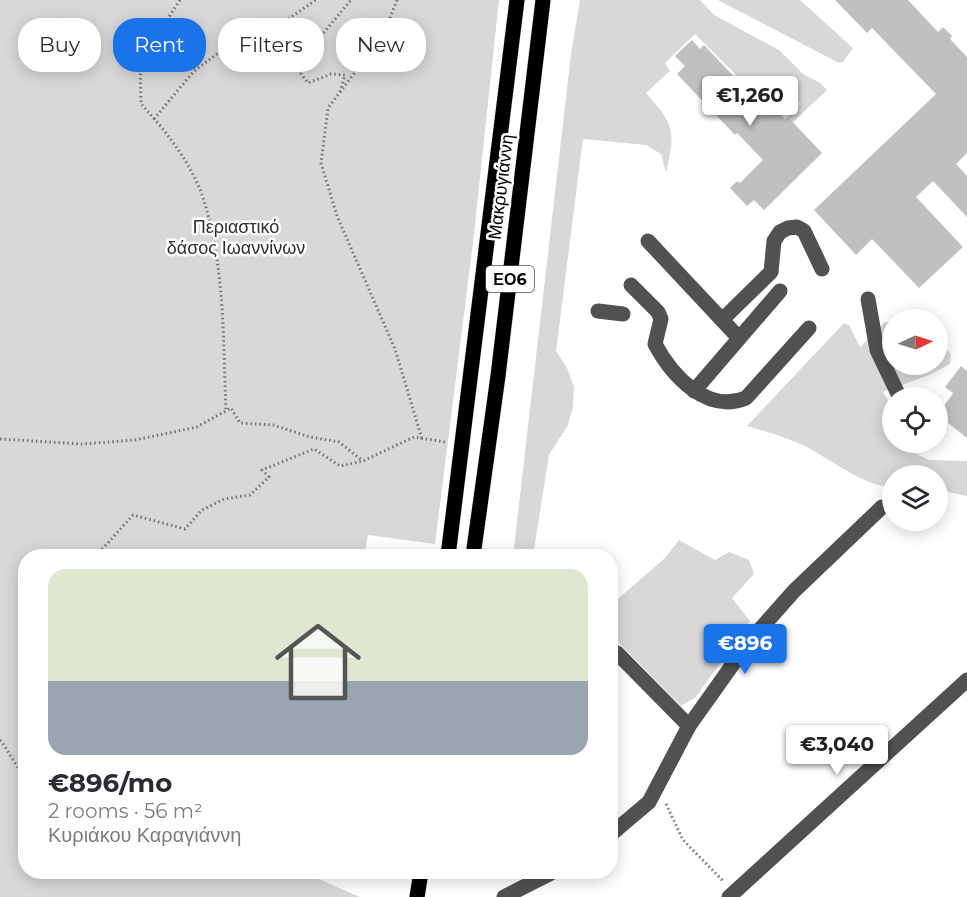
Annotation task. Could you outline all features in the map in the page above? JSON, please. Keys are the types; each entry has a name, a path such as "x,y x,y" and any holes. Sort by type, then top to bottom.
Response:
{"main road":[{"name":"Μακρυγιάννη","path":"449,549 517,0"},
{"name":"Μακρυγιάννη","path":"474,549 498,376 543,0"},
{"path":"417,897 420,879"}],"street":[{"path":"722,320 771,272 774,241 780,232 797,227 804,231 822,269"},
{"path":"648,241 738,337"},
{"path":"631,285 658,312 661,319 655,345 662,356 694,391 726,402 736,402 747,398 809,328"},
{"path":"694,391 738,337 780,291"},
{"path":"868,298 877,350 895,387"},
{"path":"598,311 623,314"},
{"path":"618,828 643,808 657,790 688,726 748,643 771,616 882,507"},
{"path":"618,654 688,726"},
{"path":"738,893 967,680"},
{"path":"504,897 539,879"}],"path":[{"path":"180,0 140,61 141,105 154,119 185,163 204,200 222,313 225,411"},
{"path":"154,119 194,71 231,43 285,21 316,0"},
{"path":"339,95 345,75 331,74 308,83 300,74 301,60 351,0"},
{"path":"397,0 384,34 328,108 321,164 337,216 395,349 422,439"},
{"path":"0,439 82,444 135,440 197,427 231,408 240,423 273,425 310,437 339,442 363,461"},
{"path":"102,549 133,515 185,529 202,510 225,499 250,495 269,477 262,470 314,449 340,466 363,461 414,438 462,445"},
{"path":"0,740 14,758 18,770"},
{"path":"657,790 673,815 683,840 738,893"}],"green space":[{"name":"Περιαστικό δάσος Ιωαννίνων","path":"0,0 499,0 473,243 435,544 368,535 365,549 18,549 18,879 319,879 360,897 0,897"},
{"path":"580,0 700,0 714,15 779,50 803,74 820,83 827,90 793,122 788,117 800,103 779,82 760,99 695,34 665,63 670,71 646,93 662,113 670,129 671,147 666,172 661,154 646,145 583,139 556,351 567,368 574,387 573,407 568,425 549,455 534,549 514,549 571,54"},
{"path":"718,0 800,0 853,48 843,62 839,63"},
{"path":"844,323 849,325 860,347 882,325 882,375 929,375 897,387 882,387 882,453 915,453 929,460 967,461 967,496 948,492 948,465 882,465 882,486 848,472 805,446 747,426"},
{"path":"948,351 951,354 948,365"},
{"path":"679,540 715,560 729,552 749,560 754,574 732,598 750,621 696,697 681,706 618,642 618,599 665,558"}],"building":[{"path":"835,0 908,0 938,32 943,27 952,36 950,39 967,57 967,153 956,164 967,176 967,217 933,181 916,197 963,247 919,288 872,239 856,255 814,210 936,94 872,28 867,33"},
{"path":"692,40 700,49 704,45 761,105 767,100 785,119 788,117 822,153 764,210 754,200 747,206 730,188 737,181 740,183 763,160 737,133 735,135 677,74 685,66 675,56"},
{"path":"961,366 967,371 967,438 948,423 948,400 953,393 945,387"}]}
